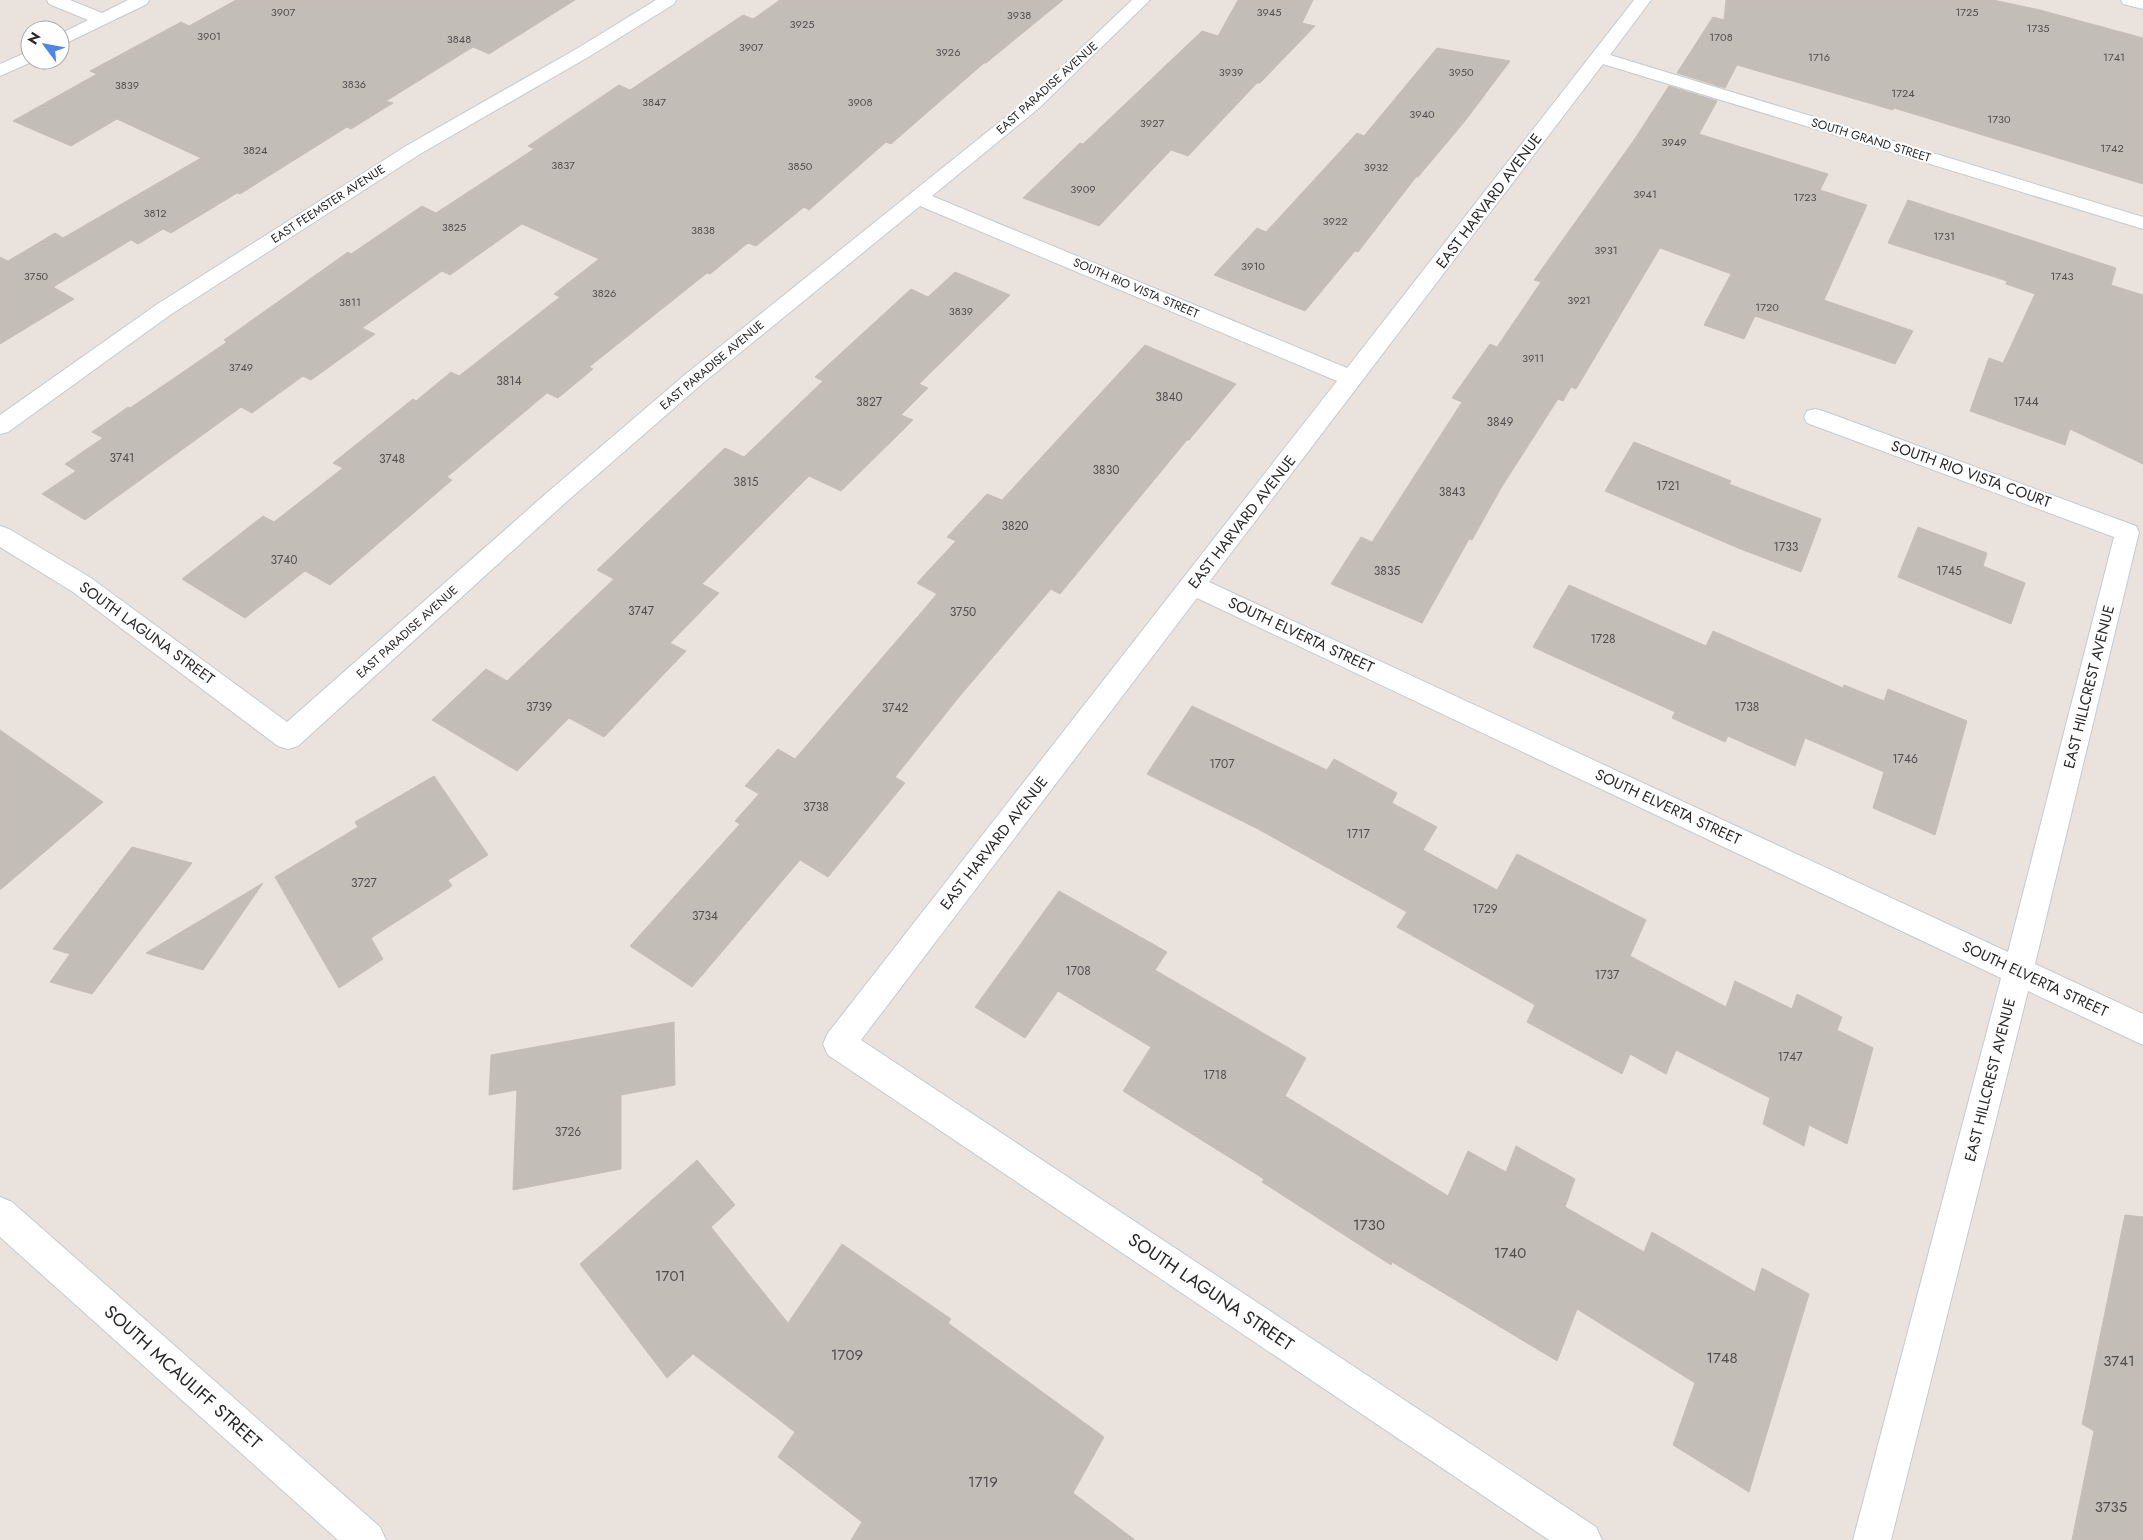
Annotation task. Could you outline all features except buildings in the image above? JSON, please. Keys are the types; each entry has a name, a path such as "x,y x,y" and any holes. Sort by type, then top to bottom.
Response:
{"street":[{"path":"55,0 101,19"},
{"path":"70,36 141,0"},
{"name":"EAST FEEMSTER AVENUE","path":"0,426 163,310 405,155 584,52 668,0"},
{"name":"EAST PARADISE AVENUE","path":"288,738 557,497 695,378 1033,104 1142,0"},
{"name":"EAST HARVARD AVENUE","path":"839,1044 1643,0"},
{"path":"2129,0 2143,4"},
{"name":"SOUTH GRAND STREET","path":"1599,57 2143,223"},
{"path":"0,71 20,61"},
{"name":"SOUTH RIO VISTA STREET","path":"919,198 1353,379"},
{"name":"SOUTH RIO VISTA COURT","path":"1816,417 2127,532"},
{"name":"EAST HILLCREST AVENUE","path":"1872,1540 2018,971 2127,532"},
{"name":"SOUTH LAGUNA STREET","path":"0,535 82,585 288,738"},
{"name":"SOUTH ELVERTA STREET","path":"1193,585 2143,1030"},
{"name":"SOUTH LAGUNA STREET","path":"839,1044 1583,1540"},
{"name":"SOUTH MCAULIFF STREET","path":"5,1228 367,1540"}]}
